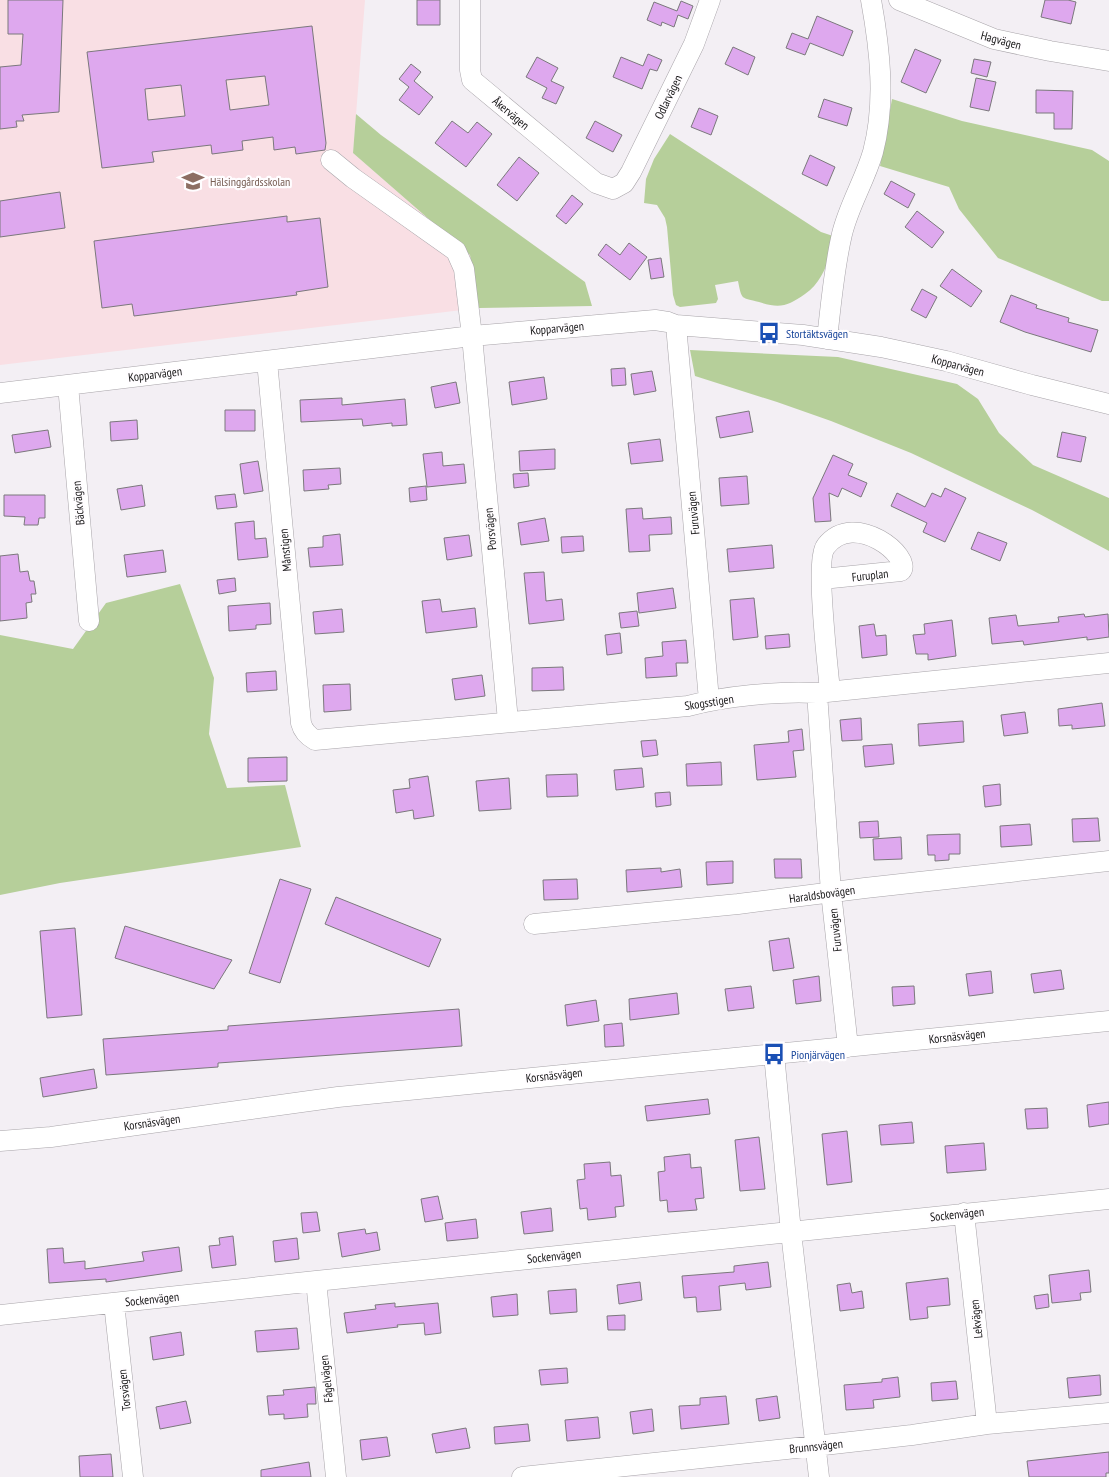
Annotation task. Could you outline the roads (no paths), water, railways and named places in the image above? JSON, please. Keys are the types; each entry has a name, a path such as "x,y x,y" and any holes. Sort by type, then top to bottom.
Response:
{"street":[{"name":"Åkervägen","path":"470,0 470,70 472,80 596,183 608,188 616,188"},
{"name":"Odlarvägen","path":"616,188 625,181 659,115 694,44 710,0"},
{"path":"827,340 842,232 848,212 869,162 877,132 880,105 880,75 871,0"},
{"name":"Hagvägen","path":"899,0 994,40 1050,52 1109,60"},
{"name":"Porsvägen","path":"331,160 456,252 464,269 508,722"},
{"name":"Kopparvägen","path":"0,393 472,336 655,320 676,325 803,335 881,347 946,361 1032,386 1109,404"},
{"name":"Furuvägen","path":"676,325 709,700"},
{"name":"Månstigen","path":"267,361 301,723 310,737"},
{"name":"Bäckvägen","path":"68,384 89,621"},
{"path":"822,579 823,692"},
{"name":"Skogsstigen","path":"310,737 315,740 333,739 688,706 709,700 797,692 823,692 1109,663"},
{"name":"Furuvägen","path":"823,692 831,892 848,1046"},
{"name":"Haraldsbovägen","path":"534,924 738,904 1109,861"},
{"name":"Korsnäsvägen","path":"0,1141 51,1136 338,1097 1109,1021"},
{"path":"774,1054 791,1232 819,1477"},
{"name":"Sockenvägen","path":"0,1315 316,1280 1109,1199"},
{"name":"Lekvägen","path":"964,1213 987,1424"},
{"name":"Fågelvägen","path":"316,1280 336,1477"},
{"name":"Torsvägen","path":"114,1303 133,1477"},
{"name":"Brunnsvägen","path":"522,1477 815,1446 987,1424 1109,1413"}],"place":[{"name":"Hälsinggårdsskolan","path":"193,181"},
{"name":"Stortäktsvägen","path":"769,333"},
{"name":"Pionjärvägen","path":"774,1054"}]}
